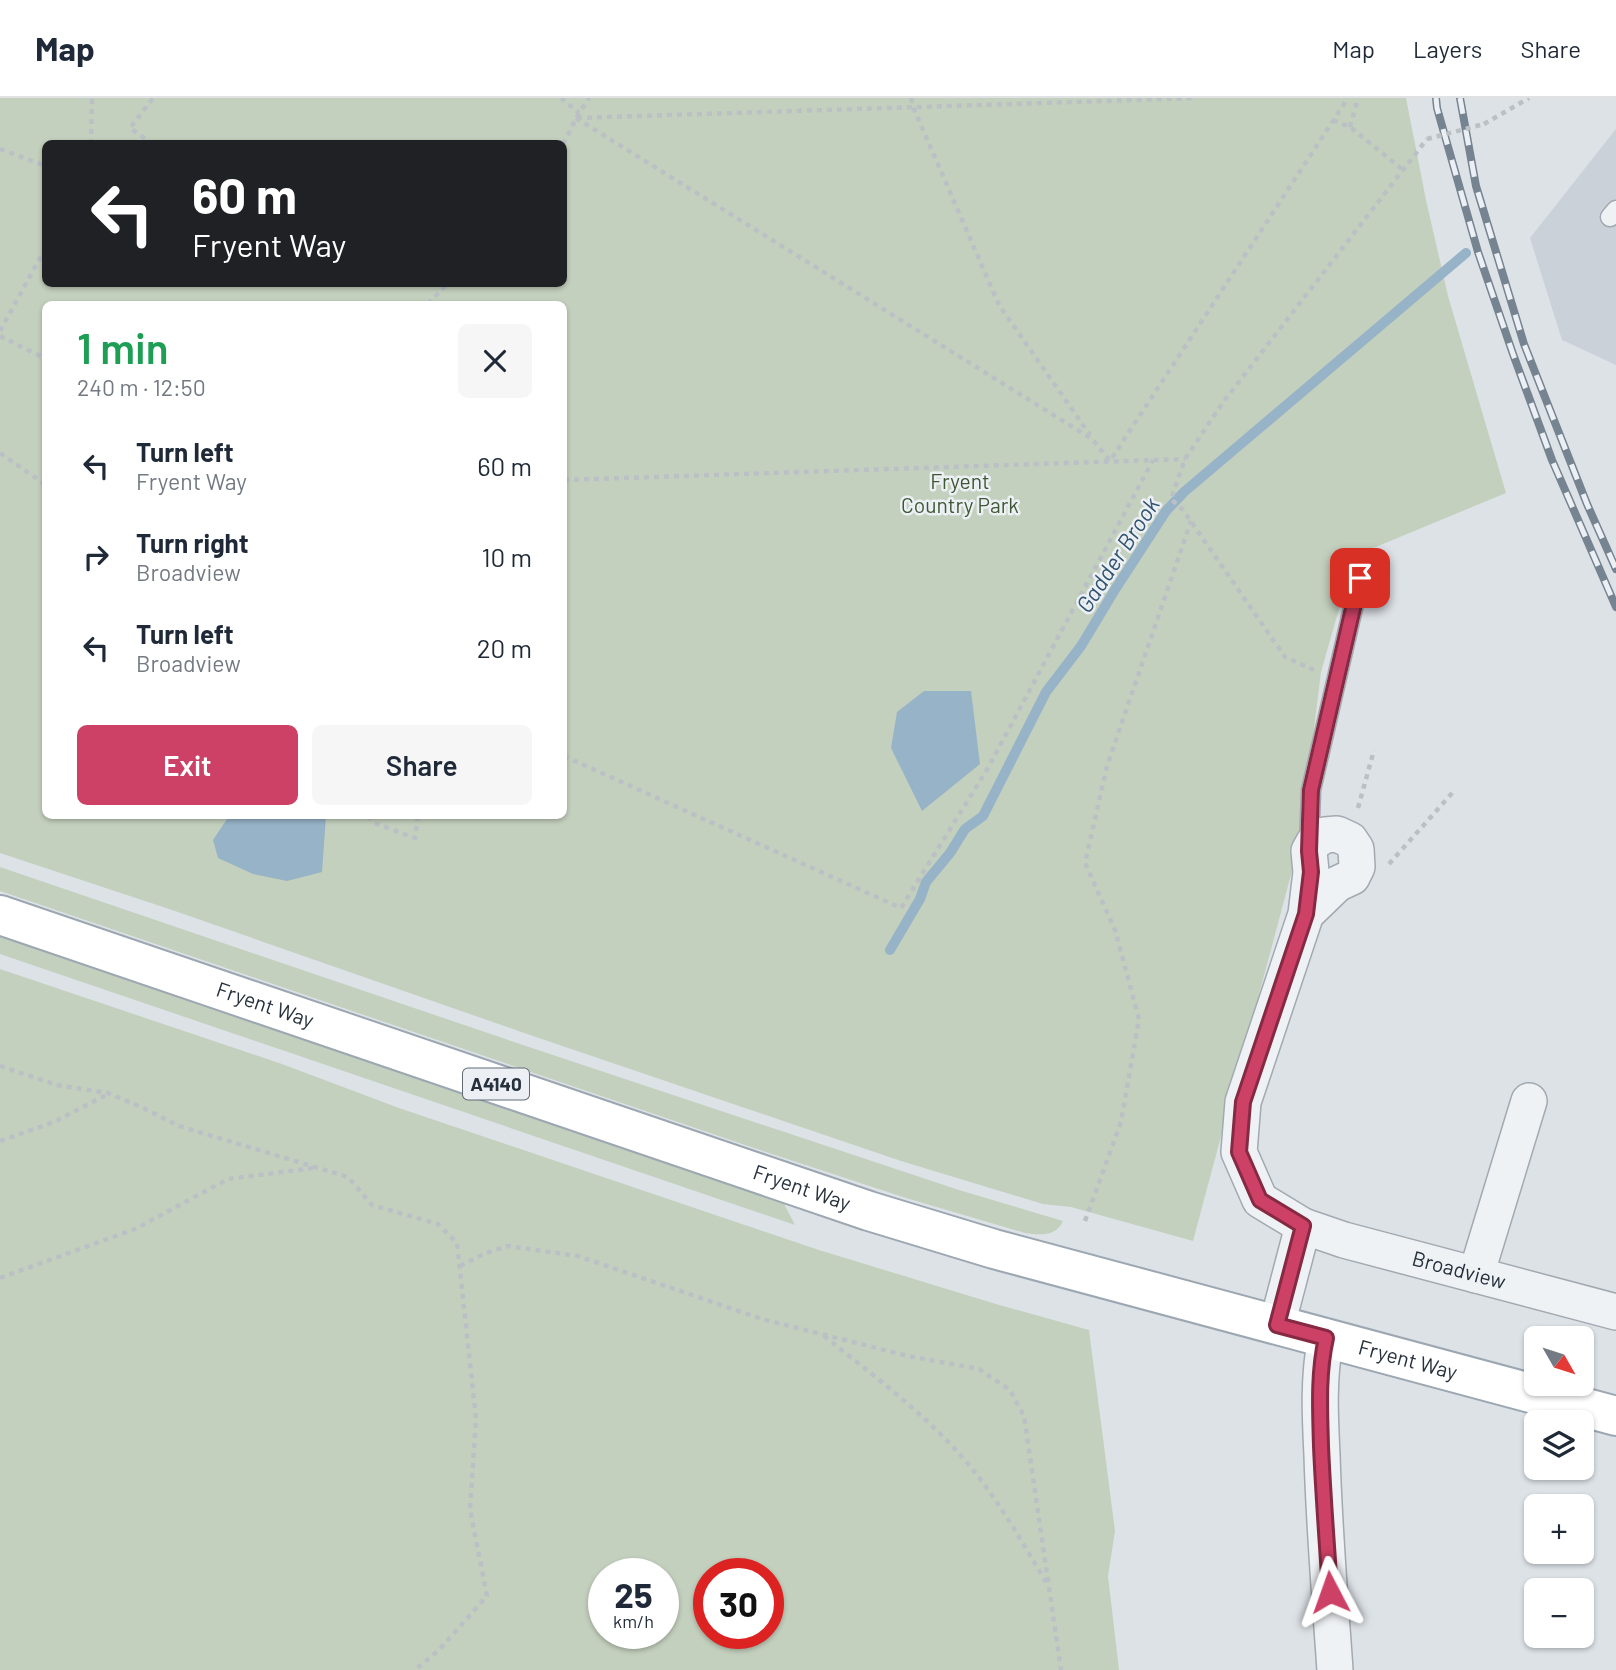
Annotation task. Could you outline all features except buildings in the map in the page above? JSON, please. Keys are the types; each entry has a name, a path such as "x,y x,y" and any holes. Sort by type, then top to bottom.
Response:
{"main road":[{"name":"Fryent Way","path":"0,915 869,1211 994,1249 1616,1416"}],"street":[{"path":"1309,851 1314,842 1325,835 1337,834 1354,853"},
{"name":"Broadview","path":"1309,851 1311,872 1306,914 1243,1102 1239,1152 1260,1200 1303,1226 1344,1240 1616,1312"},
{"name":"Broadview","path":"1306,914 1337,884 1352,877 1354,853"},
{"path":"1476,1275 1529,1101"},
{"path":"1277,1325 1303,1226"},
{"path":"1326,1338 1319,1383 1335,1670"}],"lane":[{"path":"1309,851 1311,790 1360,578"}],"path":[{"path":"90,140 92,98"},
{"path":"147,140 130,128 153,98"},
{"path":"561,98 578,115 1092,439"},
{"path":"566,140 589,98"},
{"path":"911,98 999,305 1110,461"},
{"path":"578,115 1197,98"},
{"path":"1110,461 1348,98"},
{"path":"1350,127 1358,98"},
{"path":"1336,681 1285,657 1183,510 1171,499 1185,458 1224,401 1427,139 1484,124 1529,98"},
{"path":"1333,120 1350,127 1403,170"},
{"path":"0,149 42,165"},
{"path":"0,331 42,254"},
{"path":"431,301 444,287"},
{"path":"0,336 42,357"},
{"path":"0,453 42,482"},
{"path":"567,480 1185,458"},
{"path":"567,757 901,908 988,768 1153,460"},
{"path":"1085,1221 1121,1122 1139,1019 1115,930 1084,863 1107,765 1191,522"},
{"path":"1374,750 1354,853 1382,872 1454,791"},
{"path":"371,819 374,823 415,838 418,819"},
{"path":"0,1066 57,1085 108,1093 179,1126 348,1177 372,1205 438,1224 457,1243 476,1418 470,1509 487,1596 439,1650 415,1670"},
{"path":"0,1141 54,1122 108,1093"},
{"path":"0,1278 135,1229 228,1179 315,1168"},
{"path":"460,1266 507,1246 578,1256 762,1319 908,1356 979,1369 1010,1390 1024,1416 1061,1670"},
{"path":"821,1334 916,1411 969,1464 1007,1518 1048,1586"}],"shaded area":[{"path":"1616,129 1616,365 1562,340 1530,238"}],"green space":[{"name":"Fryent Country Park","path":"0,98 1406,98 1448,296 1506,493 1354,556 1321,672 1300,841 1193,1241 1071,1207 1043,1204 901,1161 0,853"},
{"path":"0,867 523,1045 959,1190 1063,1221 1052,1232 1025,1233 906,1198 754,1148 0,891"},
{"path":"0,934 783,1202 795,1225 0,954"},
{"path":"0,969 819,1250 1089,1330 1115,1531 1108,1576 1119,1670 0,1670"}],"water":[{"path":"924,691 971,691 980,764 922,811 891,748 897,712"},
{"path":"227,819 326,819 322,872 287,881 253,874 218,858 213,840"}],"waterway":[{"name":"Gadder Brook","path":"890,950 920,899 926,882 950,853 965,829 983,816 1046,692 1081,646 1166,511 1184,492 1466,253"}],"railway":[{"path":"1436,98 1478,252 1513,354 1552,460 1616,607"},
{"path":"1460,98 1476,186 1524,344 1587,504 1616,569"}],"route":[{"path":"1330,1592 1319,1383 1326,1338 1277,1325 1303,1226 1260,1200 1239,1152 1243,1102 1306,914 1311,872 1311,790 1360,578"}]}
